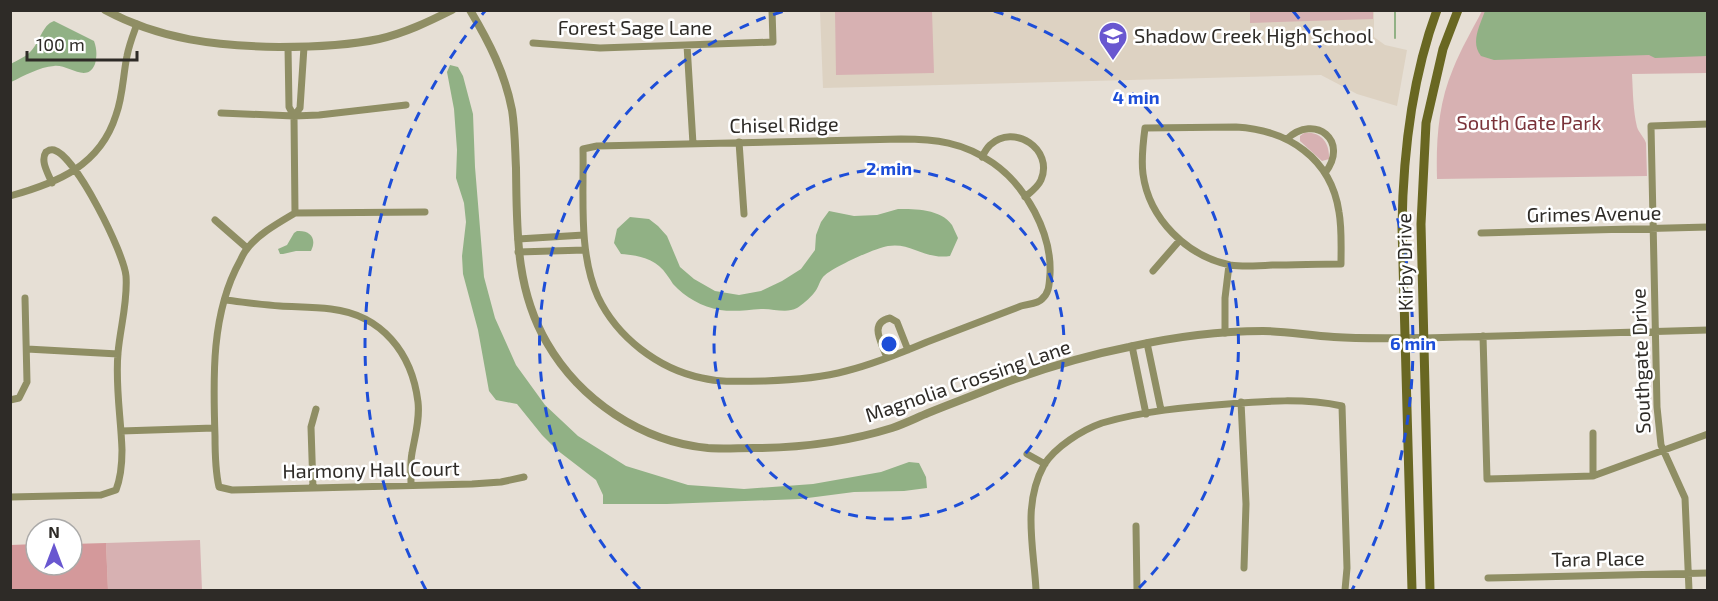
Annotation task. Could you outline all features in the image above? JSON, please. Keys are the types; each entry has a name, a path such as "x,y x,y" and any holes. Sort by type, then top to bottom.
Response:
{"main road":[{"name":"Kirby Drive","path":"1412,591 1402,227 1403,175 1409,120 1418,75 1437,10"},
{"name":"Kirby Drive","path":"1430,591 1421,224 1426,123 1443,49 1458,10"},
{"path":"1418,75 1436,80"}],"street":[{"path":"105,10 136,24 182,39 227,45 288,47 335,46 380,39 416,28 452,10"},
{"name":"Magnolia Crossing Lane","path":"470,10 501,69 512,112 518,252 525,291 538,326 561,365 587,394 612,414 640,429 677,442 707,448 783,448 811,446 853,438 894,427 996,386 1052,367 1132,346 1225,333 1266,330 1337,338 1424,338"},
{"name":"Forest Sage Lane","path":"533,43 600,48 773,42 772,10"},
{"path":"10,196 52,183 75,170 96,151 112,128 120,103 127,54 136,24"},
{"path":"687,45 693,144"},
{"path":"288,47 289,107 294,116 295,213"},
{"path":"294,116 300,108 304,47"},
{"path":"221,113 319,115 406,105"},
{"name":"Southgate Drive","path":"1689,591 1685,498 1661,445 1657,407 1651,126 1707,124"},
{"path":"1144,128 1250,128 1287,139 1306,151 1325,172 1333,189 1339,211 1341,264 1229,265 1200,254 1180,240 1159,216 1149,197 1143,174 1144,128"},
{"path":"1287,139 1305,128 1318,130 1327,135 1333,144 1335,154 1325,172"},
{"path":"982,157 990,145 1006,136 1019,136 1037,147 1042,160 1041,180 1025,197"},
{"name":"Chisel Ridge","path":"584,235 583,149 597,146 739,142 927,139 951,142 993,163 1014,182 1025,197 1038,219 1046,242 1050,266 1049,290 1041,301 1021,306 908,350"},
{"path":"739,142 744,214"},
{"path":"10,498 101,495 116,490 120,481 121,431 117,383 126,275 122,258 97,206 75,170 53,149 43,156 52,183"},
{"path":"121,431 214,428 215,355 225,300 233,274 247,248 270,229 295,213 424,212"},
{"path":"215,220 247,248"},
{"name":"Grimes Avenue","path":"1481,233 1707,227"},
{"path":"518,239 584,235 590,274 598,296 619,329 653,358 678,371 716,380 781,380 830,375 887,358 908,350 897,322 890,318 883,320 878,330 887,358"},
{"path":"1153,271 1180,240"},
{"path":"518,252 585,250"},
{"path":"1225,333 1225,298 1229,265"},
{"path":"10,400 19,398 27,382 25,298"},
{"path":"225,300 332,309 374,324 387,333 399,348 412,375 418,402 411,463 411,485"},
{"path":"1424,338 1707,330"},
{"path":"1483,336 1487,479 1593,476 1707,434"},
{"path":"1147,344 1161,411"},
{"path":"1132,346 1146,414"},
{"path":"27,349 118,354"},
{"path":"1036,591 1030,527 1031,503 1045,464 1064,444 1083,431 1102,423 1161,411 1241,402 1288,400 1342,405 1347,568 1345,591"},
{"path":"1241,402 1246,504 1244,568"},
{"path":"314,488 311,427 316,409"},
{"name":"Harmony Hall Court","path":"214,428 216,475 219,487 232,490 481,484 524,477"},
{"path":"1593,433 1593,476"},
{"path":"1028,454 1045,464"},
{"path":"1136,526 1137,591"},
{"name":"Tara Place","path":"1488,578 1707,573"}],"shaded area":[{"name":"Shadow Creek High School","path":"820,11 1374,11 1374,37 1385,45 1407,50 1397,106 1357,94 1321,75 823,88"},
{"path":"1485,11 1707,11 1707,56 1655,58 1649,55 1494,60 1481,56 1476,45 1477,34"},
{"path":"54,21 94,41 96,58 92,70 82,73 59,66 48,67 11,82 11,64 29,53 47,26"},
{"path":"450,65 458,67 463,76 473,114 484,277 495,318 516,365 545,405 578,436 626,466 688,485 744,489 813,484 881,472 909,462 919,463 926,477 927,488 854,492 800,499 603,504 603,495 596,480 557,450 517,404 496,400 489,391 478,330 463,274 462,256 466,222 464,203 456,178 457,150 454,109 447,72"},
{"path":"898,209 927,211 947,220 958,238 950,256 933,256 896,245 882,248 828,273 808,299 797,308 788,311 720,310 694,301 673,284 663,270 651,260 621,254 614,243 617,229 630,217 649,219 667,236 680,267 694,279 715,291 739,295 761,291 801,269 815,250 816,235 829,211 854,216 877,215"},
{"path":"297,231 306,232 312,236 311,251 280,254 278,249 287,245"},
{"path":"106,543 108,590 11,590 11,545 24,544 24,577 84,577 84,544"}],"green space":[{"path":"835,11 932,11 934,73 836,75"},
{"path":"1250,11 1373,11 1373,19 1250,23"},
{"name":"South Gate Park","path":"1482,11 1707,11 1707,73 1632,74 1636,121 1646,143 1647,176 1437,179 1438,137 1444,96 1456,62"},
{"path":"1304,133 1315,134 1323,139 1328,148 1329,159 1322,161 1300,141 1300,136"},
{"path":"200,540 202,590 108,590 106,543"}],"waterway":[{"path":"1395,10 1395,38"}],"place":[{"name":"Shadow Creek High School","path":"1113,62"}]}
